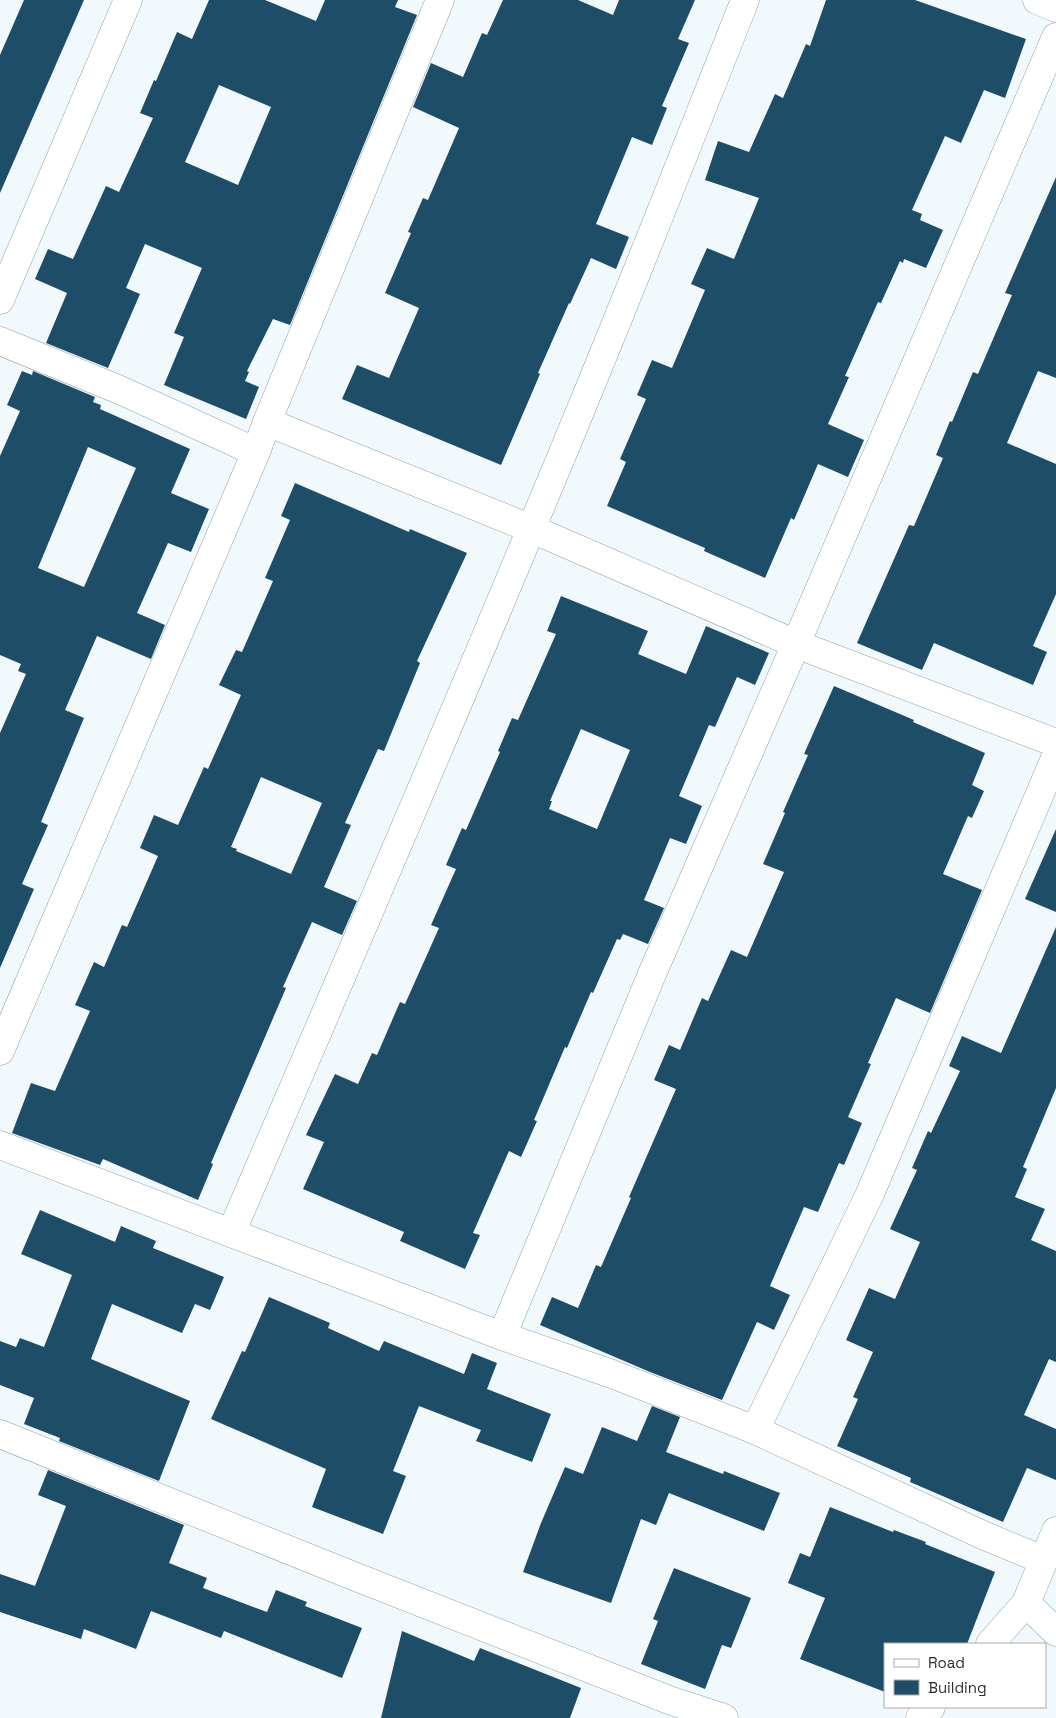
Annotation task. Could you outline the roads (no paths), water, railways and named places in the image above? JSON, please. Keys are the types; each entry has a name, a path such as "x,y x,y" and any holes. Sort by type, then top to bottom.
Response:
{"street":[{"path":"0,300 128,0"},
{"path":"0,1051 256,452 440,0"},
{"path":"231,1233 532,529 745,0"},
{"path":"1037,0 1056,8"},
{"path":"502,1336 652,974 796,644 1056,37"},
{"path":"0,341 120,390 256,452"},
{"path":"267,422 532,529 796,644 1056,743"},
{"path":"756,1430 869,1196 1056,756"},
{"path":"0,1145 502,1336 612,1374 756,1430 986,1536 1043,1560"},
{"path":"0,1434 352,1575 633,1685 724,1718"},
{"path":"991,1643 1026,1603 1056,1531"},
{"path":"1026,1603 1056,1632"},
{"path":"920,1718 930,1708"}]}
